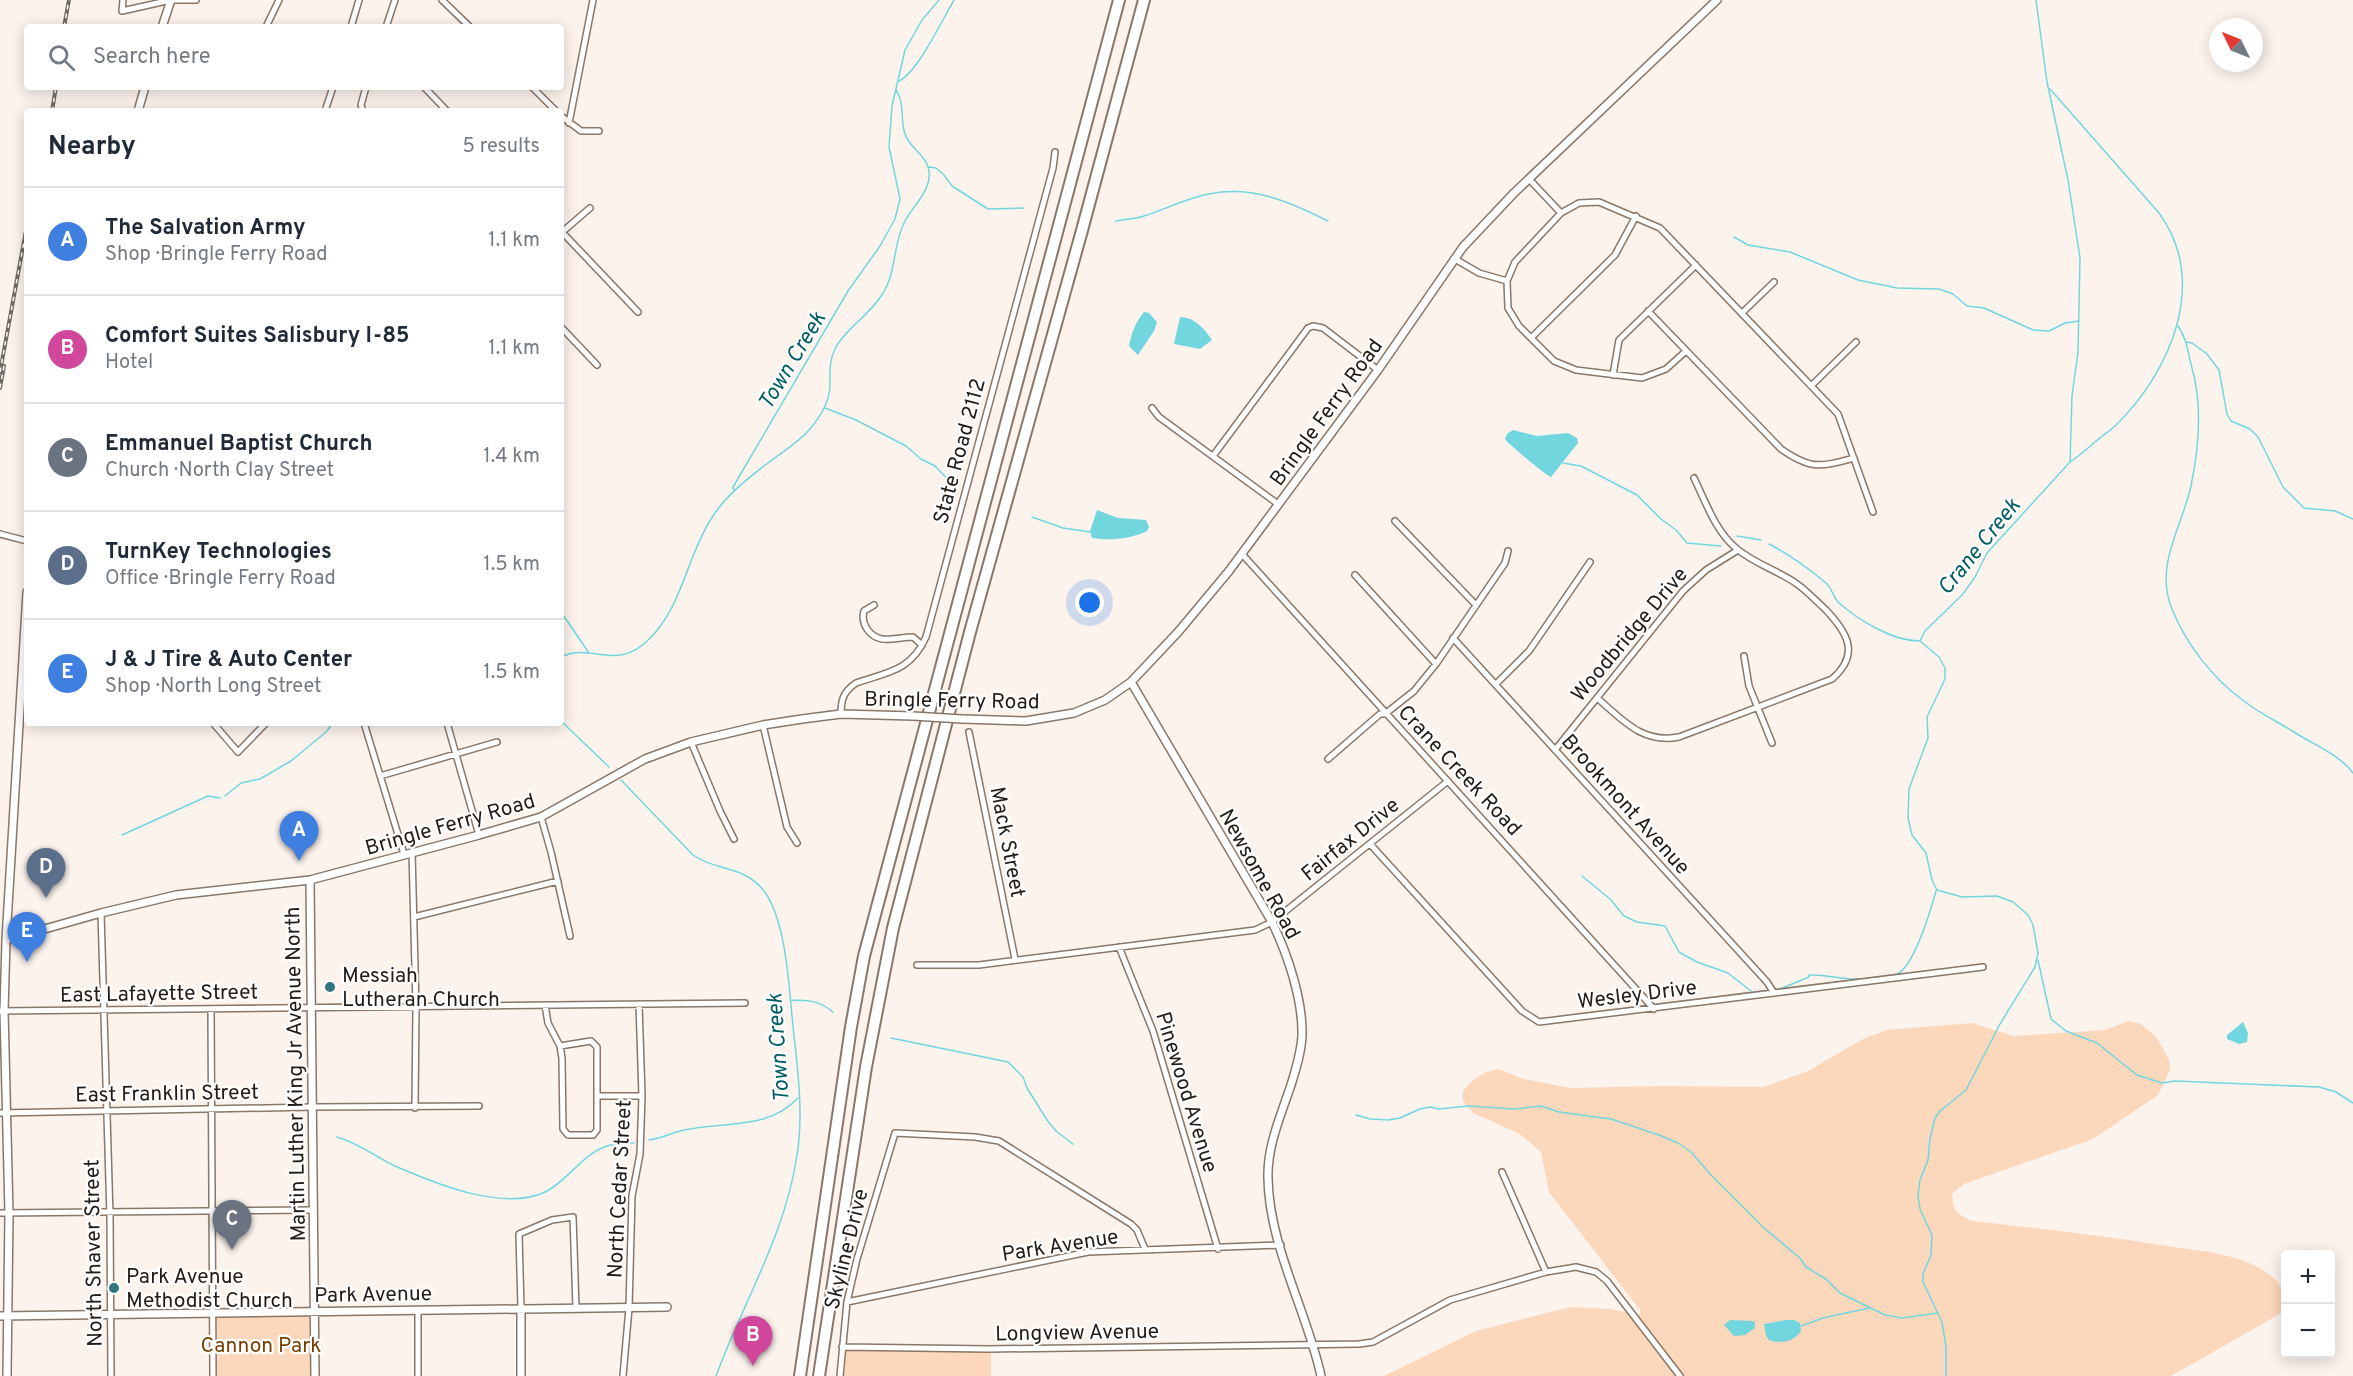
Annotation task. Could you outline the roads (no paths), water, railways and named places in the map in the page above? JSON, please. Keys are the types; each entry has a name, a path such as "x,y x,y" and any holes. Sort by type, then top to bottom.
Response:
{"highway":[{"path":"800,1376 851,1027 864,956 1119,0"},
{"path":"821,1376 821,1360 866,1066 896,917 970,632 1144,0"},
{"path":"795,1376 805,1339"}],"street":[{"path":"123,0 122,11 171,0 196,0"},
{"path":"163,24 171,0"},
{"path":"267,24 279,0"},
{"path":"352,24 359,0"},
{"path":"387,24 395,0"},
{"path":"442,0 467,24"},
{"path":"569,123 593,0"},
{"name":"Bringle Ferry Road","path":"3,940 176,895 310,880 479,835 541,817 645,759 691,742 763,725 841,714 1019,721 1048,719 1095,706 1131,682 1195,612 1242,554 1378,370 1463,247 1529,179 1717,0"},
{"path":"139,108 144,90"},
{"path":"326,108 332,90"},
{"path":"362,108 365,90"},
{"path":"427,90 444,108"},
{"path":"535,90 553,108"},
{"path":"564,119 581,131 599,131"},
{"name":"State Road 2112","path":"841,714 841,699 849,688 856,683 905,665 922,645 1053,168 1055,152"},
{"path":"1529,179 1561,213"},
{"path":"1686,351 1666,369 1642,378 1576,370 1554,361 1519,326 1508,308 1507,281 1515,262 1561,213 1579,204 1599,202 1660,228 1838,414 1874,512"},
{"path":"564,230 590,208"},
{"path":"1531,338 1615,255 1636,216"},
{"path":"564,235 638,312"},
{"path":"1455,259 1479,273 1507,281"},
{"path":"1613,375 1619,340 1696,265"},
{"path":"1742,313 1774,282"},
{"path":"1647,311 1781,449 1799,462 1826,466 1854,458"},
{"path":"1213,456 1303,333 1313,326 1323,327 1378,370"},
{"path":"564,330 597,365"},
{"path":"1812,385 1856,342"},
{"path":"1152,408 1159,417 1278,504"},
{"path":"1597,698 1637,731 1663,740 1679,737 1832,679 1843,669 1847,658 1847,636 1838,623 1807,592 1738,550 1718,528 1694,478"},
{"path":"1395,521 1476,605"},
{"path":"0,534 24,540"},
{"name":"Woodbridge Drive","path":"1555,750 1683,591 1706,570 1738,550"},
{"path":"1328,759 1380,714 1385,714 1414,691 1436,664 1505,563 1508,551"},
{"name":"Crane Creek Road","path":"1242,554 1654,1009"},
{"path":"1496,684 1529,651 1590,562"},
{"path":"1355,575 1436,664"},
{"path":"874,605 864,610 862,617 871,634 885,640 913,637 922,645"},
{"path":"7,1376 4,1316 9,1213 3,1113 3,940 24,636"},
{"name":"Brookmont Avenue","path":"1454,638 1767,982 1774,993"},
{"path":"1744,656 1749,686 1772,742"},
{"name":"Newsome Road","path":"1131,682 1272,922 1288,960 1302,1029 1297,1067 1272,1144 1268,1166 1270,1196 1281,1245 1321,1376"},
{"path":"763,725 787,827 797,843"},
{"path":"216,726 238,752 263,726"},
{"path":"365,726 404,854"},
{"path":"448,726 479,835"},
{"name":"Mack Street","path":"969,732 1015,959"},
{"path":"380,776 498,742"},
{"path":"691,742 734,839"},
{"name":"Fairfax Drive","path":"1272,922 1448,781"},
{"path":"541,817 570,936"},
{"name":"Wesley Drive","path":"1370,844 1532,1020 1539,1022 1983,967"},
{"path":"412,852 416,1006 415,1108"},
{"name":"Martin Luther King Jr Avenue North","path":"310,880 315,1376"},
{"path":"414,917 558,881"},
{"name":"North Shaver Street","path":"101,913 110,1212 111,1376"},
{"path":"917,965 979,965 1244,933 1272,922"},
{"name":"Pinewood Avenue","path":"1119,947 1153,1031 1218,1249"},
{"name":"North Cedar Street","path":"623,1376 629,1308 632,1196 640,1154 642,1096 639,1004"},
{"name":"East Lafayette Street","path":"2,1011 745,1004"},
{"path":"545,1005 548,1023 560,1046 562,1058 563,1129 568,1136 593,1135 597,1130 597,1047 591,1041 560,1046"},
{"path":"211,1009 213,1376"},
{"path":"598,1096 642,1096"},
{"name":"East Franklin Street","path":"3,1113 479,1106"},
{"name":"Skyline Drive","path":"840,1376 847,1302 895,1133 975,1137 999,1141 1131,1224 1137,1230 1144,1249"},
{"path":"1502,1172 1546,1272"},
{"path":"0,1213 314,1210"},
{"path":"521,1376 519,1234 552,1221 573,1217 576,1307"},
{"name":"Park Avenue","path":"847,1302 1088,1252 1281,1245"},
{"name":"Longview Avenue","path":"842,1347 989,1349 1312,1346 1372,1342 1450,1300 1546,1272 1576,1267 1596,1272 1607,1281 1680,1376"},
{"name":"Park Avenue","path":"4,1316 667,1307"},
{"path":"417,1310 418,1376"}],"water":[{"path":"1144,312 1149,313 1157,322 1154,331 1138,355 1129,346 1134,328"},
{"path":"1180,317 1199,324 1212,340 1200,349 1174,344"},
{"path":"1513,430 1537,436 1568,433 1577,438 1578,443 1551,477 1505,439 1507,434"},
{"path":"1097,510 1118,518 1146,520 1149,527 1141,534 1127,538 1092,538 1090,531"},
{"path":"2243,1022 2248,1033 2247,1042 2239,1044 2227,1039 2227,1035"},
{"path":"1730,1320 1753,1321 1755,1328 1745,1335 1734,1336 1724,1325"},
{"path":"1786,1320 1800,1323 1801,1331 1798,1335 1787,1341 1769,1340 1764,1324"}],"waterway":[{"name":"Town Creek","path":"734,491 733,487 848,291 880,246 895,219 900,199 889,147 892,106 905,50 922,20 939,0"},
{"path":"899,81 922,57 954,0"},
{"name":"Crane Creek","path":"1946,1376 1946,1347 1942,1322 1923,1282 1923,1274 1931,1255 1932,1235 1920,1209 1918,1195 1920,1180 1928,1160 1935,1118 1940,1111 1966,1090 2000,1024 2035,967 2038,953 2033,925 2028,915 2013,902 1997,896 1962,897 1937,890 1932,880 1926,853 1912,835 1908,818 1909,789 1928,738 1927,717 1945,679 1945,668 1939,657 1920,641 1925,631 1963,594 1987,553 2070,462 2072,396 2078,352 2080,258 2068,180 2047,82 2036,0"},
{"path":"2050,89 2159,213 2174,240 2181,268 2182,296 2177,325 2167,352 2153,379 2116,425 2070,462"},
{"path":"564,656 582,652 613,656 635,650 646,642 668,615 695,550 717,511 744,482 800,439 821,414 828,397 833,353 838,343 885,290 892,271 900,233 928,182 928,167 905,134 899,95 896,90"},
{"path":"929,167 936,168 952,186 988,209 1024,208"},
{"path":"1116,221 1137,218 1201,196 1225,192 1270,197 1328,221"},
{"path":"1734,237 1748,245 1790,252 1858,280 1897,288 1939,289 1953,294 1967,306 1984,308 2033,330 2049,331 2065,323 2079,321"},
{"path":"2178,326 2185,341 2195,382 2199,427 2191,486 2168,562 2167,593 2172,609 2193,648 2211,671 2233,692 2256,710 2333,755 2353,773"},
{"path":"2187,342 2207,354 2219,370 2227,414 2231,421 2250,429 2258,437 2283,487 2304,508 2335,511 2353,519"},
{"path":"825,408 856,420 906,446 921,459 935,466 957,489"},
{"path":"1563,463 1581,466 1637,495 1687,543 1721,546"},
{"path":"1032,517 1063,528 1091,532"},
{"path":"1737,536 1761,540"},
{"path":"1769,544 1792,557 1819,577 1828,585 1838,602 1855,616 1887,633 1920,641"},
{"path":"564,616 589,653"},
{"name":"Town Creek","path":"564,724 609,767"},
{"path":"225,796 241,783 260,779 291,761 331,726"},
{"name":"Town Creek","path":"621,780 693,855 711,864 739,873 756,883 771,902 781,930 800,1099 797,1155 784,1212 774,1240 716,1376"},
{"path":"122,835 208,796 220,798"},
{"path":"1582,876 1610,899 1624,916 1637,922 1665,926 1679,952 1697,962 1728,973 1751,991"},
{"path":"1780,989 1809,977 1809,975 1854,979 1897,974 1910,961 1936,891"},
{"path":"2038,960 2051,1019 2066,1031 2097,1043 2137,1075 2162,1083 2175,1081 2319,1087 2336,1092 2353,1103"},
{"path":"791,1000 814,1002 833,1012"},
{"path":"891,1038 1008,1062 1023,1077 1027,1088 1047,1120 1056,1131 1073,1144"},
{"path":"649,1140 680,1131 742,1123 772,1116 798,1098"},
{"path":"1356,1115 1388,1120 1430,1107 1439,1109 1468,1106 1514,1109 1541,1106 1559,1112 1611,1119 1659,1135 1678,1143 1691,1152 1764,1228 1800,1258 1806,1267 1826,1279 1840,1293 1885,1315 1902,1318 1938,1313"},
{"path":"337,1137 429,1180 469,1193 509,1199 545,1192 598,1150 613,1144 634,1143"},
{"path":"1801,1326 1823,1318 1869,1308"}],"railway":[{"path":"65,24 69,0"},
{"path":"52,108 56,90"},
{"path":"0,372 24,241"},
{"path":"0,388 4,366"}],"place":[{"name":"The Salvation Army","path":"299,861"},
{"name":"TurnKey Technologies","path":"46,898"},
{"name":"J & J Tire & Auto Center","path":"27,962"},
{"name":"Messiah Lutheran Church","path":"330,987"},
{"name":"Emmanuel Baptist Church","path":"232,1250"},
{"name":"Park Avenue Methodist Church","path":"114,1288"},
{"name":"Comfort Suites Salisbury I-85","path":"753,1366"}],"park label":[{"name":"Cannon Park","path":"261,1345"}]}
